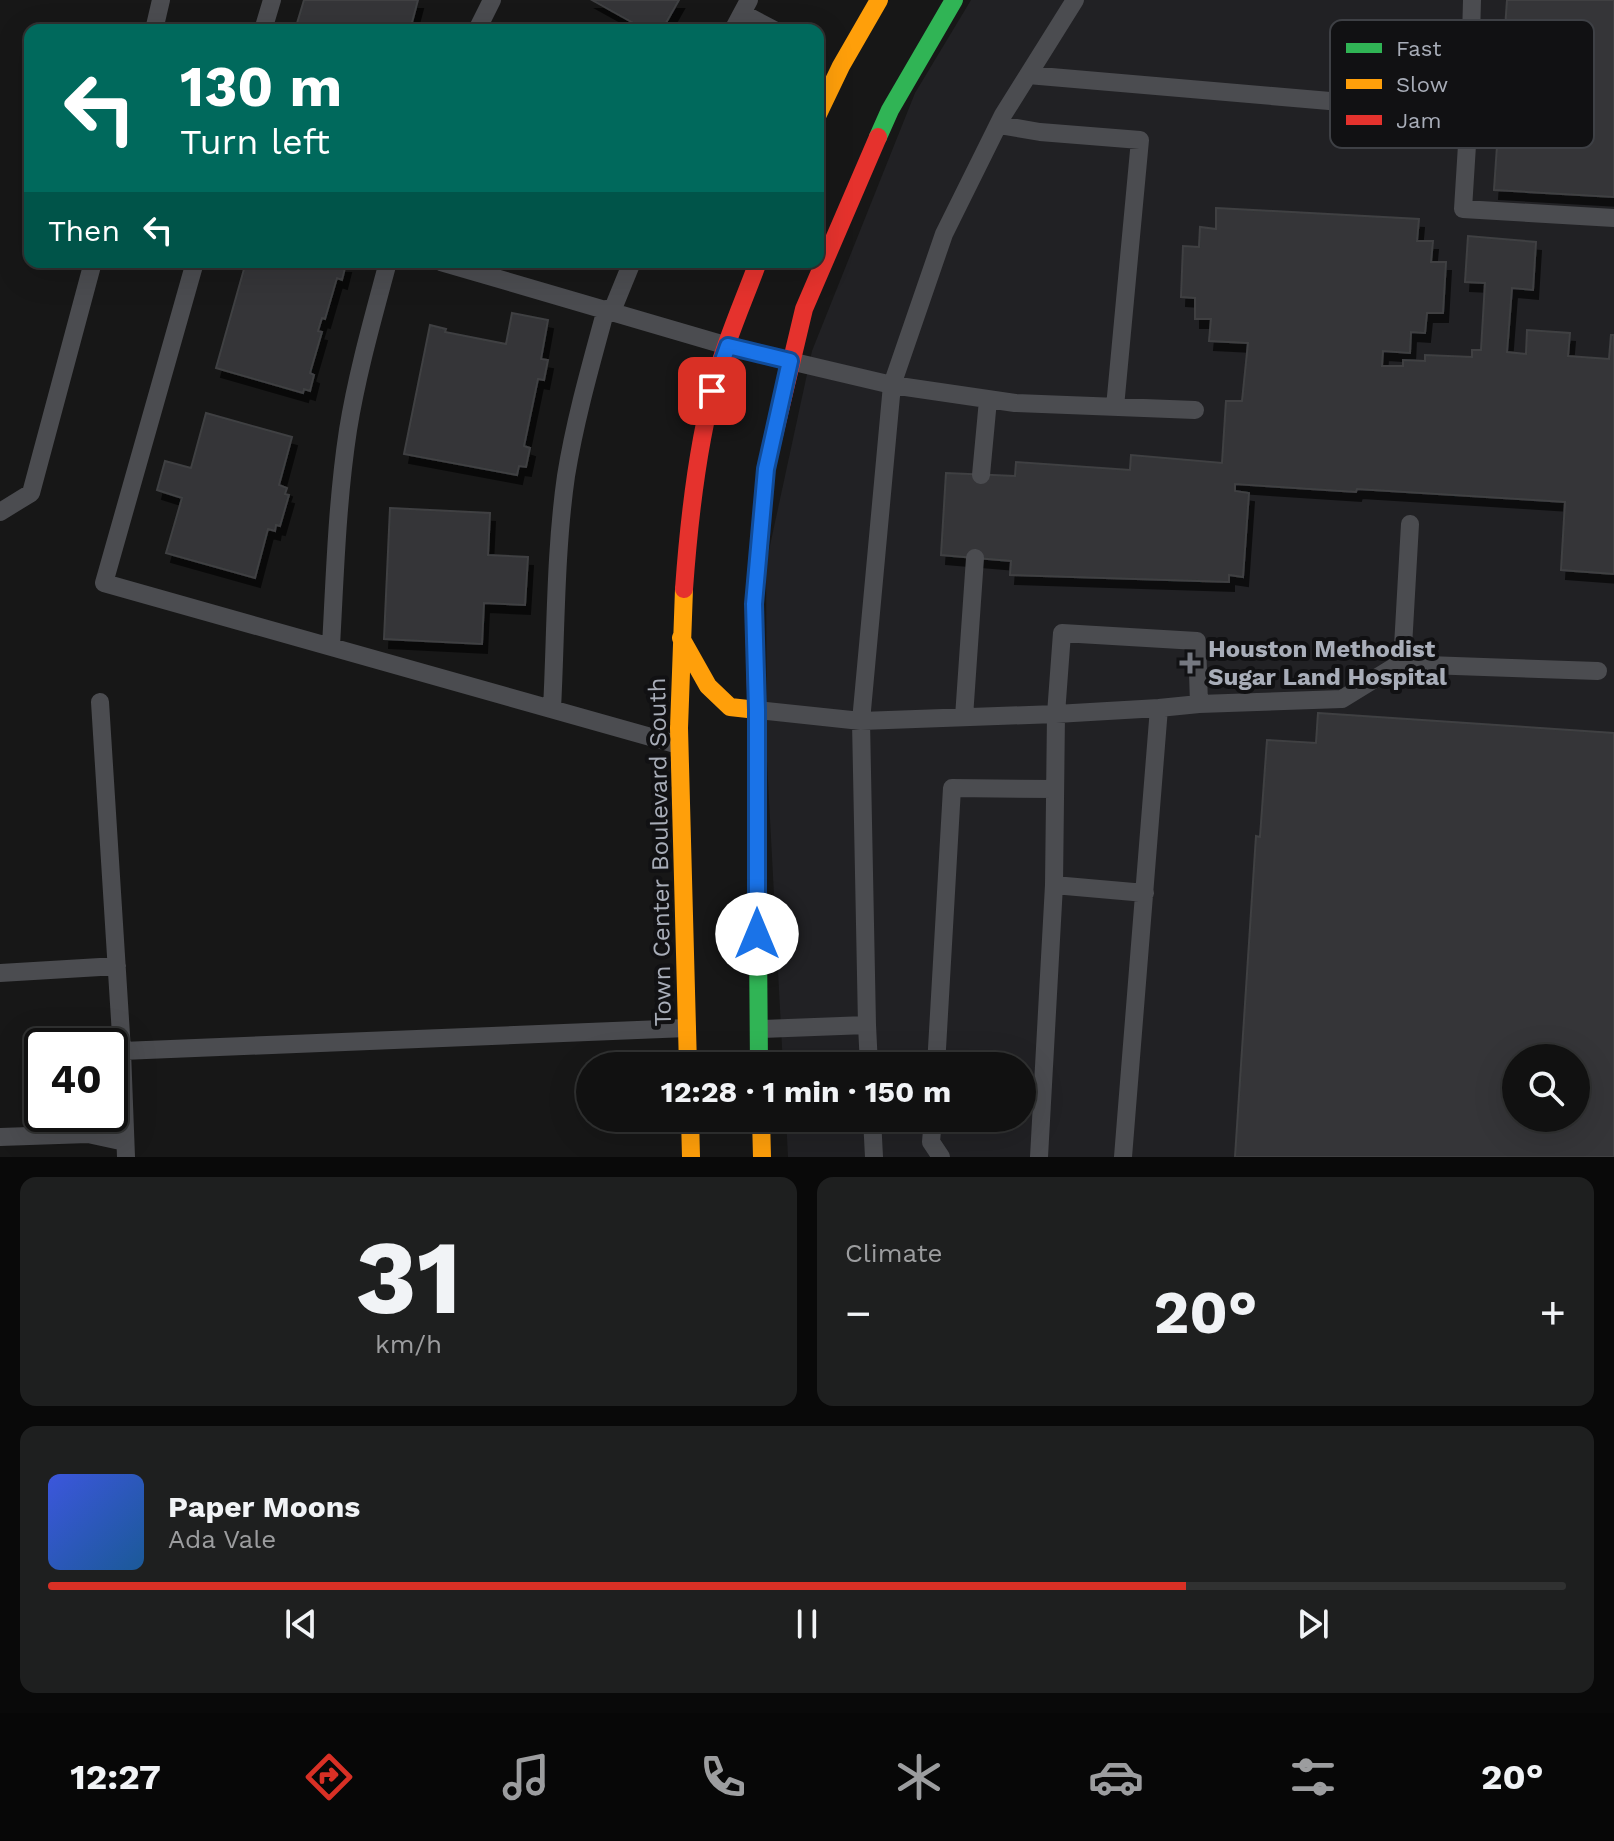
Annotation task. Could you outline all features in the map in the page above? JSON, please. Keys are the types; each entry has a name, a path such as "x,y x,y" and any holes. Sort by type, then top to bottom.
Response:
{"street":[{"path":"824,96 835,63 879,0"},
{"path":"824,262 890,110 954,0"},
{"name":"Town Center Boulevard South","path":"690,1052 694,1028 679,745 682,590 697,474 712,391 736,348 756,268"},
{"path":"756,1052 750,1029 757,710 754,604 766,469 782,359 822,268"},
{"name":"Town Center Boulevard South","path":"681,638 708,686 730,707 757,710"},
{"path":"690,1132 691,1157"},
{"path":"761,1132 762,1157"}],"lane":[{"path":"155,24 161,0"},
{"path":"265,24 272,0"},
{"path":"480,24 492,0"},
{"path":"868,1052 861,721 892,385 944,234 999,125 1075,0"},
{"path":"1471,20 1472,0"},
{"path":"736,24 746,6 767,24"},
{"path":"1028,75 1330,101"},
{"path":"999,125 1040,132 1140,140 1115,407"},
{"path":"1467,148 1463,209 1614,218"},
{"path":"0,512 31,493 91,268"},
{"path":"193,268 104,583 679,745"},
{"path":"331,646 337,526 348,430 368,334 386,268"},
{"path":"462,268 736,348"},
{"path":"552,709 566,475 587,377 609,310 629,268"},
{"path":"782,359 892,385 988,400 1195,410"},
{"path":"981,475 988,400"},
{"path":"1402,664 1410,524"},
{"path":"964,717 975,558"},
{"path":"1039,1157 1054,885 1056,714 1062,633 1197,641 1199,704"},
{"path":"757,710 861,721 1056,714 1199,704 1342,699 1402,664 1598,671"},
{"path":"100,702 121,1028"},
{"path":"1123,1157 1159,708"},
{"path":"937,1052 952,788 1054,789"},
{"path":"1054,885 1145,893"},
{"path":"0,973 117,966"},
{"path":"750,1029 867,1025"},
{"path":"128,1051 694,1028"},
{"path":"873,1132 874,1157"},
{"path":"932,1132 931,1142 941,1157"},
{"path":"0,1137 88,1134 126,1149"}],"shaded area":[{"name":"Houston Methodist Sugar Land Hospital","path":"971,0 1614,0 1614,1157 788,1157 787,1132 1036,1132 1036,1052 782,1052 767,762 766,564 812,351 915,93"}],"building":[{"path":"304,0 418,0 412,24 297,24"},
{"path":"592,0 679,0 665,24 635,24"},
{"path":"1507,0 1614,0 1614,197 1494,190 1497,148 1594,148 1594,20 1506,20"},
{"path":"1216,208 1419,219 1417,241 1433,241 1431,262 1446,262 1443,313 1427,313 1425,333 1411,332 1410,353 1383,351 1382,366 1403,366 1403,360 1425,361 1425,355 1472,357 1472,350 1481,350 1485,283 1465,282 1468,236 1536,242 1533,290 1512,288 1507,352 1526,354 1527,330 1570,333 1568,356 1609,359 1611,335 1614,335 1614,574 1561,570 1565,502 1235,484 1235,491 1249,493 1243,577 1229,575 1229,582 1010,575 1011,561 941,555 946,473 1015,476 1016,462 1130,470 1131,455 1222,463 1226,401 1242,401 1248,343 1209,341 1211,319 1195,319 1195,298 1181,297 1183,246 1199,247 1200,227 1216,229"},
{"path":"244,268 345,268 342,280 337,278 325,319 322,318 318,331 322,332 310,373 314,375 310,391 304,389 303,393 216,368"},
{"path":"512,313 548,320 541,359 548,360 544,380 538,379 524,446 530,448 526,467 519,466 517,475 404,454 430,325 446,329 445,332 506,344"},
{"path":"206,413 292,437 279,485 287,488 285,494 289,495 280,526 276,525 275,531 268,529 255,578 166,553 182,498 157,490 165,461 191,468"},
{"path":"390,508 490,513 488,555 528,557 525,605 484,603 482,644 384,639"},
{"path":"1318,713 1614,733 1614,1157 1235,1157 1256,836 1260,837 1267,740 1316,743"}],"traffic: fast":[{"path":"878,137 890,110 954,0"},
{"path":"756,691 759,1052"}],"traffic: slow":[{"path":"824,101 879,0"},
{"path":"684,589 679,728 688,1052"},
{"path":"681,638 708,686 730,707 757,710"},
{"path":"690,1132 691,1157"},
{"path":"761,1132 762,1157"}],"traffic: jam":[{"path":"824,263 878,137"},
{"path":"684,589 695,482 709,403 725,348 756,268"},
{"path":"756,691 754,604 766,469 804,309 822,268"}],"place":[{"name":"Houston Methodist Sugar Land Hospital","path":"1190,663"}],"route":[{"path":"712,391 728,346 790,361 766,469 754,604 757,934"}]}
